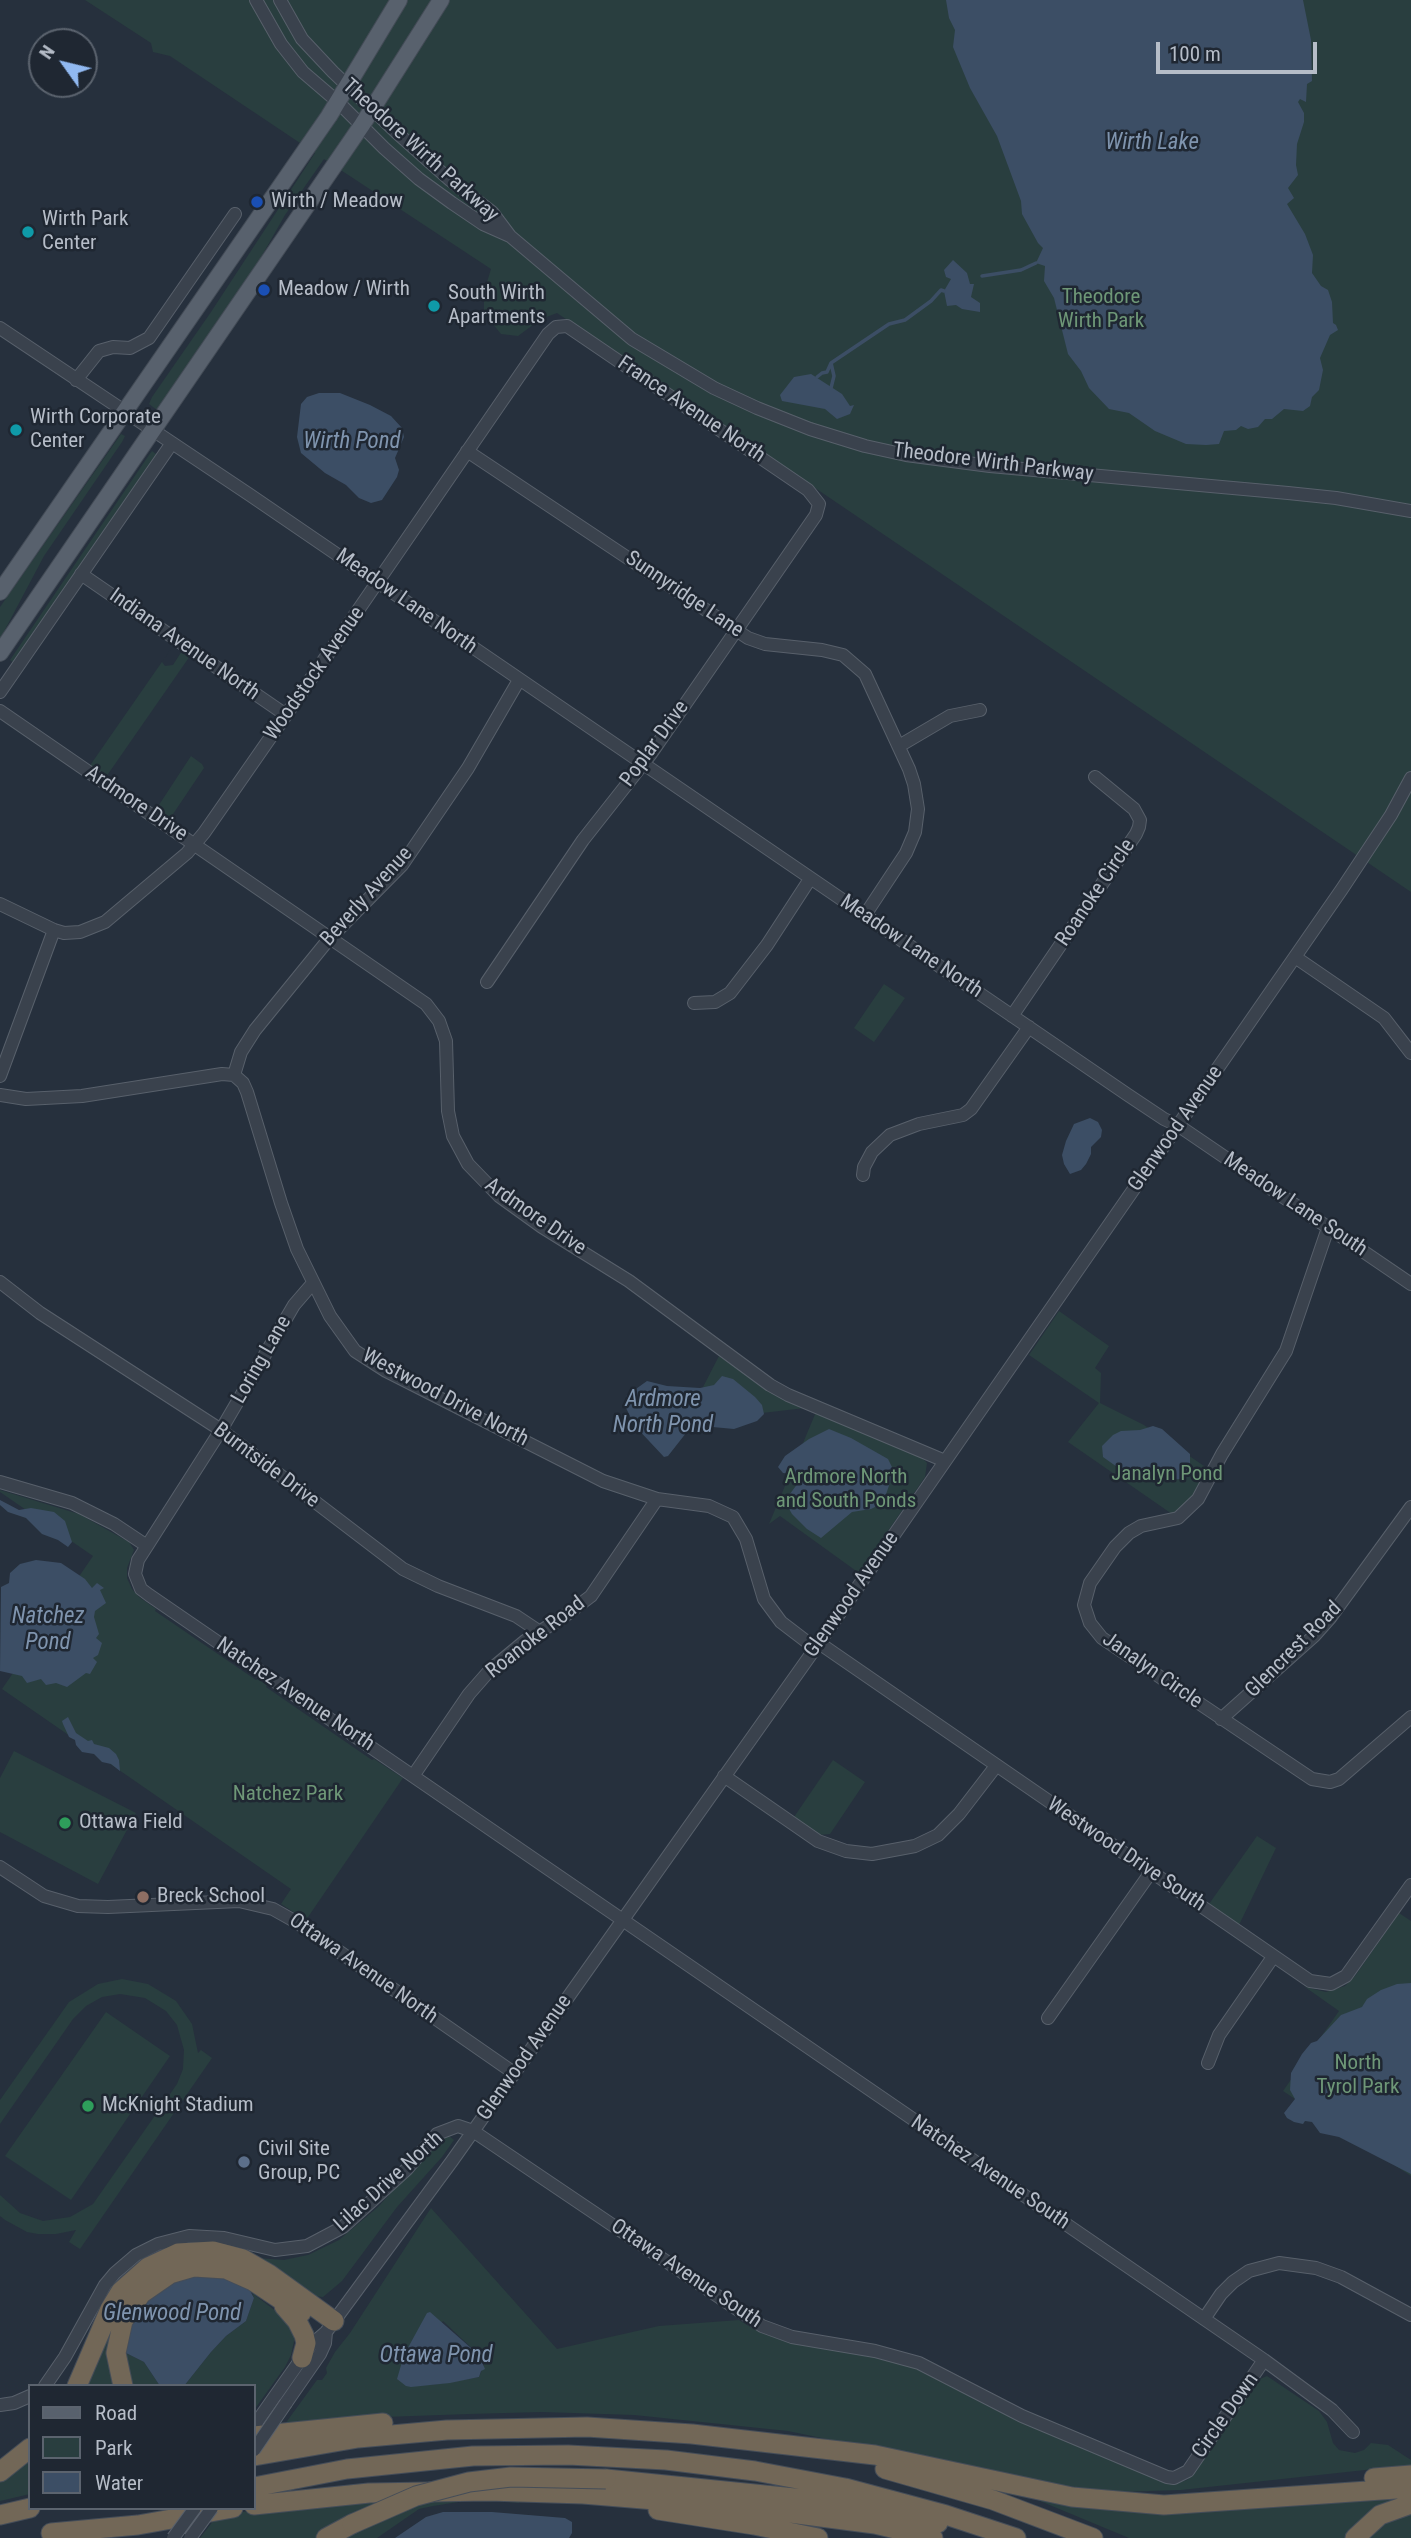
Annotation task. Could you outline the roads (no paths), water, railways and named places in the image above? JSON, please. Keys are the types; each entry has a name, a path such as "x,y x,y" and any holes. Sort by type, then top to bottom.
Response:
{"highway":[{"path":"78,2384 110,2309 121,2291 148,2267 178,2253 213,2251 243,2259 307,2317"},
{"path":"121,2380 117,2343 123,2321 141,2294 170,2274 206,2266 226,2269 253,2281 307,2317 330,2326"},
{"path":"302,2358 306,2343 307,2317"},
{"path":"256,2436 381,2423 447,2430"},
{"path":"256,2456 358,2438 447,2430 587,2427 681,2433 875,2455 1072,2497 1123,2502 1187,2504 1411,2488"},
{"path":"751,2442 845,2459 944,2485 1015,2508 1093,2538"},
{"path":"0,2472 28,2450"},
{"path":"256,2487 347,2469 444,2458 532,2455 616,2457 715,2465 808,2480 893,2500 1016,2538"},
{"path":"1123,2502 1411,2474"},
{"path":"326,2538 416,2496 469,2482 511,2477 606,2479 814,2500 923,2521 982,2527"},
{"path":"256,2505 369,2493 489,2490 583,2494 698,2501 875,2524 933,2538"},
{"path":"535,2493 741,2523 818,2538"},
{"path":"1355,2538 1380,2515 1411,2504"},
{"path":"0,2515 28,2508"},
{"path":"41,2535 155,2510"},
{"path":"41,2535 138,2525 222,2510"},
{"path":"840,2521 894,2538"}],"main road":[{"path":"0,592 338,102 399,0"},
{"path":"0,653 362,125 441,0"}],"street":[{"name":"Theodore Wirth Parkway","path":"256,0 281,44 321,90 338,102 419,179 483,224 510,236"},
{"name":"Theodore Wirth Parkway","path":"280,0 302,39 372,110 450,180 492,212 510,236 632,339 672,365 757,408 854,443 906,455 1288,493 1411,511"},
{"path":"76,380 99,351 113,346 130,348 149,338 235,214"},
{"name":"France Avenue North","path":"556,327 568,326 576,331 808,490 819,504"},
{"name":"Woodstock Avenue","path":"54,930 64,933 79,932 105,922 195,845 548,334 556,327"},
{"name":"Meadow Lane North","path":"0,328 1029,1027"},
{"path":"0,692 172,443"},
{"name":"Sunnyridge Lane","path":"467,451 736,630 757,642 842,655 851,660 870,682 899,746 918,799 917,822 906,853 865,915"},
{"name":"Poplar Drive","path":"487,982 583,840 642,764 736,630 816,514 819,504"},
{"name":"Indiana Avenue North","path":"81,574 286,715"},
{"name":"Beverly Avenue","path":"234,1075 246,1042 329,939 402,864 468,768 519,680"},
{"path":"899,746 950,716 981,710"},
{"name":"Ardmore Drive","path":"0,711 329,939 419,998 433,1011 446,1041 448,1111 453,1136 468,1164 499,1196 542,1227 629,1281 771,1385 788,1395 945,1461"},
{"name":"Roanoke Circle","path":"1012,1016 1139,827 1140,820 1134,809 1095,777"},
{"name":"Glenwood Avenue","path":"256,2423 311,2345 330,2326 473,2131 817,1646 1295,957 1372,844 1411,778"},
{"path":"694,1003 715,1002 730,993 767,945 810,878"},
{"path":"0,904 54,930 0,1076"},
{"path":"1295,957 1384,1018 1411,1053"},
{"path":"863,1175 867,1159 890,1135 908,1127 963,1115 971,1110 1029,1027 1164,1119 1179,1126"},
{"path":"0,1095 26,1099 82,1096 222,1074 234,1075"},
{"name":"Westwood Drive North","path":"234,1075 243,1083 247,1092 297,1249 346,1341 368,1361 603,1481 657,1499 709,1506 733,1517 746,1539 764,1599 781,1622 817,1646"},
{"name":"Meadow Lane South","path":"1179,1126 1411,1284"},
{"name":"Janalyn Circle","path":"1328,1228 1286,1351 1222,1454 1198,1499 1178,1518 1141,1526 1115,1547 1086,1594 1086,1614 1102,1638 1302,1775 1320,1781 1330,1782 1349,1772 1411,1717"},
{"name":"Burntside Drive","path":"0,1282 40,1313 221,1430 403,1569 438,1586 516,1616 540,1632"},
{"name":"Loring Lane","path":"147,1546 221,1430 294,1305 313,1283"},
{"path":"0,1482 72,1503 95,1513 147,1546"},
{"name":"Roanoke Road","path":"413,1776 480,1681 504,1658 591,1596 657,1499"},
{"name":"Glencrest Road","path":"1221,1719 1314,1636 1411,1507"},
{"name":"Natchez Avenue North","path":"147,1546 135,1567 141,1589 622,1920"},
{"name":"Westwood Drive South","path":"817,1646 1310,1981 1324,1985 1339,1981 1353,1969 1411,1885"},
{"path":"724,1776 818,1841 846,1851 872,1854 915,1846 938,1835 959,1814 996,1766"},
{"name":"Ottawa Avenue North","path":"0,1867 44,1896 78,1906 108,1908 239,1901 273,1909 298,1923 514,2073"},
{"path":"1048,2018 1151,1872"},
{"name":"Natchez Avenue South","path":"622,1920 1264,2360 1332,2410 1353,2432"},
{"path":"1208,2063 1219,2035 1273,1957"},
{"name":"Lilac Drive North","path":"46,2384 106,2285 126,2263 145,2249 170,2240 201,2236 224,2238 275,2250 307,2246 332,2235 364,2211 438,2134 458,2126 473,2131"},
{"name":"Ottawa Avenue South","path":"473,2131 762,2326 792,2337 905,2358 1022,2416 1159,2474 1174,2478 1188,2471"},
{"path":"1203,2319 1233,2281 1249,2272 1279,2263 1315,2268 1341,2277 1411,2315"},
{"name":"Glenwood Avenue","path":"256,2447 320,2354 330,2326"},
{"name":"Circle Down","path":"1188,2471 1264,2360"},
{"path":"0,2405 28,2397"},
{"path":"173,2538 194,2510"},
{"path":"190,2538 211,2510"}],"water":[{"name":"Wirth Lake","path":"946,0 1303,0 1311,40 1312,81 1307,84 1306,102 1300,99 1298,102 1304,113 1304,122 1297,144 1298,175 1288,188 1294,198 1287,204 1305,234 1313,255 1312,273 1321,286 1328,290 1332,302 1333,323 1338,330 1330,335 1320,358 1323,370 1319,390 1312,397 1310,406 1303,411 1284,409 1272,419 1265,419 1258,427 1248,429 1241,426 1236,430 1224,431 1219,444 1186,444 1155,431 1129,413 1109,409 1089,388 1081,371 1068,354 1054,298 1044,281 1045,266 1036,263 1043,248 1022,214 1021,201 997,136 970,88 953,47 955,30 949,18"},
{"path":"953,260 967,273 970,284 974,284 971,297 980,303 980,312 962,309 956,305 947,306 944,291 951,279 946,277 944,270"},
{"path":"811,374 842,394 850,406 854,405 850,414 837,419 825,409 782,401 780,395 794,377"},
{"name":"Wirth Pond","path":"319,393 340,393 370,405 391,416 402,428 404,437 395,458 399,470 382,500 371,503 359,498 346,485 325,473 301,453 297,437 301,404 307,397"},
{"path":"1090,1118 1098,1122 1102,1130 1101,1137 1091,1147 1091,1154 1081,1170 1070,1174 1062,1155 1066,1141 1074,1124"},
{"name":"Ardmore North Pond","path":"722,1376 733,1379 755,1397 762,1405 764,1414 757,1421 734,1429 702,1426 690,1428 668,1456 664,1457 635,1426 626,1408 626,1396 647,1381 667,1386 700,1388 714,1385"},
{"name":"Janalyn Pond","path":"1153,1426 1162,1429 1190,1454 1190,1465 1182,1479 1167,1480 1146,1467 1127,1474 1103,1457 1102,1446 1113,1435 1121,1431"},
{"path":"829,1429 888,1459 894,1471 883,1503 871,1509 852,1512 821,1538 792,1514 787,1498 798,1483 797,1479 792,1474 783,1473 778,1467 785,1456"},
{"path":"0,1500 19,1510 31,1508 54,1512 65,1521 72,1542 68,1547 42,1534 26,1518 8,1512 0,1505"},
{"name":"Natchez Pond","path":"36,1560 61,1563 85,1579 92,1588 97,1583 104,1588 100,1590 106,1603 95,1611 94,1617 99,1634 96,1638 102,1643 98,1655 93,1658 97,1662 90,1674 86,1673 67,1687 56,1683 46,1685 41,1679 27,1683 22,1676 0,1671 1,1587 9,1583 10,1573 20,1564"},
{"path":"68,1717 76,1733 116,1754 120,1771 111,1764 102,1762 94,1754 82,1752 75,1740 69,1737 63,1724 62,1721"},
{"name":"North Tyrol Park","path":"1411,1983 1411,2174 1339,2137 1320,2133 1312,2122 1294,2122 1284,2113 1295,2099 1290,2090 1291,2073 1311,2043 1317,2041 1341,2015 1362,2007 1367,1999 1381,1990 1397,1984"},
{"name":"Glenwood Pond","path":"170,2258 248,2287 254,2298 246,2321 226,2336 186,2384 159,2384 144,2362 115,2345 109,2336 106,2322"},
{"name":"Ottawa Pond","path":"430,2312 479,2355 485,2369 479,2377 411,2387 397,2379 404,2355"},
{"path":"443,2512 492,2512 565,2518 572,2522 572,2533 569,2538 395,2538 426,2517"}],"waterway":[{"path":"982,276 1021,270 1036,263"},
{"path":"831,388 834,376 831,363 889,324 905,320 941,290 944,291"},
{"path":"817,377 827,372 831,363"}],"place":[{"name":"Wirth / Meadow","path":"257,202"},
{"name":"Wirth Park Center","path":"28,232"},
{"name":"Meadow / Wirth","path":"264,290"},
{"name":"South Wirth Apartments","path":"434,306"},
{"name":"Wirth Corporate Center","path":"16,430"},
{"name":"Ottawa Field","path":"65,1823"},
{"name":"Breck School","path":"143,1897"},
{"name":"McKnight Stadium","path":"88,2106"},
{"name":"Civil Site Group, PC","path":"244,2162"}],"park label":[{"name":"Theodore Wirth Park","path":"1101,310"},
{"name":"Ardmore North and South Ponds","path":"846,1490"},
{"name":"Natchez Park","path":"288,1795"}]}
